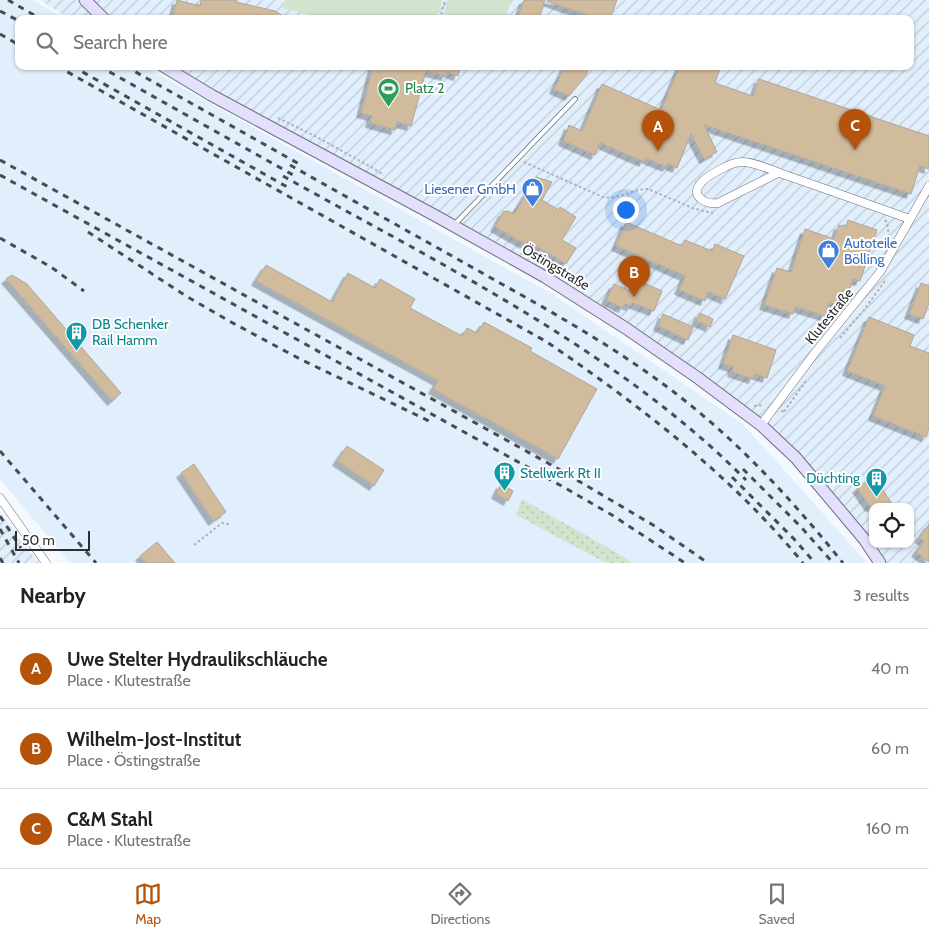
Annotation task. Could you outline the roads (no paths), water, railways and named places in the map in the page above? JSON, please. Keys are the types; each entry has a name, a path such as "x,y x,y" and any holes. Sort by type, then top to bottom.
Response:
{"street":[{"path":"85,0 100,15"},
{"name":"Östingstraße","path":"170,70 211,95 454,225 545,277 620,324 698,378 761,425 796,458 864,539 880,563"},
{"path":"778,172 718,203 709,204 702,201 697,194 700,183 706,178 736,163 743,162 778,172 910,219"},
{"name":"Klutestraße","path":"761,425 814,354 880,272 929,186"},
{"path":"0,498 46,563"}],"lane":[{"path":"454,225 575,99"}],"railway":[{"path":"8,0 34,15"},
{"path":"0,11 15,19"},
{"path":"0,34 15,43"},
{"path":"64,70 547,342 650,417 715,471 746,500 803,563"},
{"path":"79,70 289,188"},
{"path":"106,70 295,176"},
{"path":"132,70 301,165"},
{"path":"0,160 555,467 653,525 708,563"},
{"path":"290,165 596,338 670,389 715,426 754,462 791,501 843,563"},
{"path":"0,175 567,489 612,515 685,563"},
{"path":"283,176 465,277 585,350 642,390 696,434 746,480"},
{"path":"88,232 186,296 231,322 300,359 429,421"},
{"path":"0,238 51,267 84,291"},
{"path":"0,451 96,563"},
{"path":"743,469 802,528 833,563"},
{"path":"732,477 794,539 815,563"},
{"path":"0,516 21,548"},
{"path":"0,529 19,563"},
{"path":"0,558 3,563"}],"place":[{"name":"Platz 2","path":"389,107"},
{"name":"C&M Stahl","path":"855,150"},
{"name":"Uwe Stelter Hydraulikschläuche","path":"658,151"},
{"name":"Liesener GmbH","path":"532,208"},
{"name":"Autoteile Bölling","path":"828,270"},
{"name":"Wilhelm-Jost-Institut","path":"634,297"},
{"name":"DB Schenker Rail Hamm","path":"76,351"},
{"name":"Stellwerk Rt II","path":"504,492"},
{"name":"Düchting","path":"876,497"}]}
